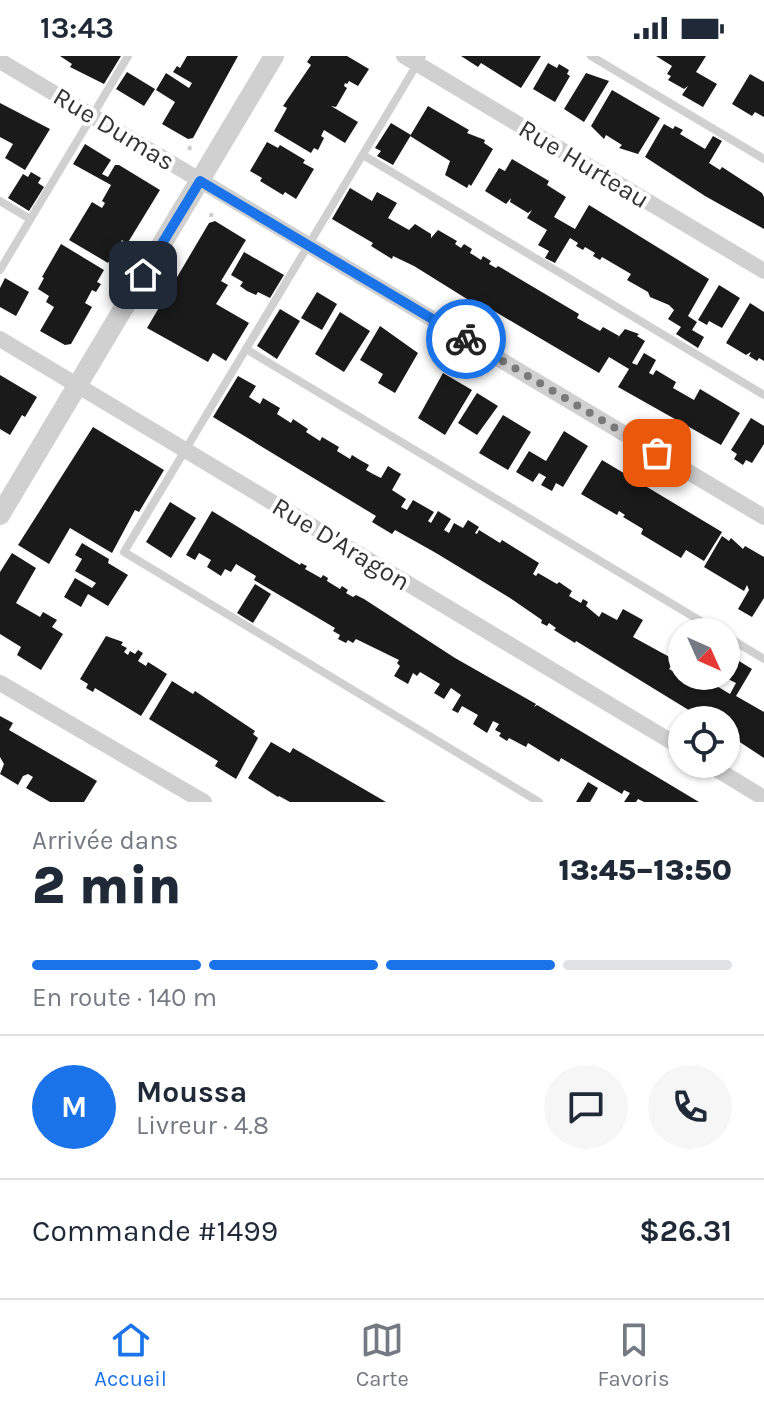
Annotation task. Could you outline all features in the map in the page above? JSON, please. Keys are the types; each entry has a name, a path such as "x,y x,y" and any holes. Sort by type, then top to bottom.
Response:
{"street":[{"path":"0,515 274,56"},
{"name":"Rue Hurteau","path":"414,59 764,271"},
{"name":"Rue Dumas","path":"0,61 764,517"},
{"name":"Rue D'Aragon","path":"0,339 668,740"},
{"path":"0,683 204,802"},
{"path":"731,778 764,798"}],"lane":[{"path":"0,270 128,56"},
{"path":"591,56 764,159"},
{"path":"414,59 363,155 124,552 539,802"},
{"path":"363,155 764,395"},
{"path":"0,201 30,219"},
{"path":"246,349 696,618"},
{"path":"740,644 764,659"}],"building":[{"path":"60,56 121,56 104,84 70,67 72,64"},
{"path":"187,56 238,56 193,138 188,139 162,124 175,102 156,90 166,73 189,88 192,83 173,72 177,66 180,68"},
{"path":"311,56 347,56 369,69 358,86 349,81 345,83 347,88 336,107 331,106 358,122 345,143 324,130 318,150 314,148 311,153 274,131 287,108 283,106 311,65 307,62"},
{"path":"461,56 541,56 521,88 481,63 478,67"},
{"path":"656,56 706,56 696,72 717,84 703,107 682,95 688,86 684,89 668,80 671,76 667,74 672,66"},
{"path":"548,63 557,68 559,64 569,70 567,74 570,76 555,102 533,89"},
{"path":"127,72 155,89 144,106 116,89"},
{"path":"586,73 609,81 584,122 564,109"},
{"path":"750,74 764,82 764,117 755,112 752,116 732,104"},
{"path":"612,90 660,118 638,154 619,148 622,145 606,135 604,139 591,126"},
{"path":"0,103 50,129 25,170 5,158 13,144 0,137"},
{"path":"428,106 469,130 467,133 485,140 484,143 493,149 471,186 469,184 467,188 445,175 450,161 410,136"},
{"path":"391,123 411,135 393,165 377,156 381,151 375,148"},
{"path":"664,124 683,130 680,134 705,149 713,136 722,141 709,163 720,170 722,167 762,193 764,229 645,157"},
{"path":"267,142 278,148 280,145 314,169 296,199 260,181 262,178 250,171"},
{"path":"85,144 111,160 102,174 108,177 115,165 119,165 160,190 127,244 122,240 108,263 69,240 92,202 102,208 105,203 102,201 111,185 73,164"},
{"path":"512,159 549,181 547,185 566,197 554,217 575,229 589,205 709,279 688,316 697,322 692,330 704,337 698,348 676,334 681,327 668,319 674,310 669,305 650,297 648,292 627,280 631,274 602,257 600,260 593,256 595,253 585,247 583,250 576,246 578,243 570,238 555,263 545,258 549,251 538,245 547,230 527,218 532,210 528,213 510,202 511,198 506,204 485,191 499,168 505,171"},
{"path":"31,172 41,178 38,183 44,187 29,211 8,198 23,174 28,177"},
{"path":"350,188 372,201 377,192 397,203 388,218 409,230 415,224 431,234 431,238 438,230 457,241 455,244 461,248 464,244 472,249 470,253 481,260 483,256 491,261 489,264 498,266 579,314 577,318 600,331 603,327 619,336 616,340 625,329 639,334 637,336 645,341 632,363 637,365 644,353 656,360 649,373 653,375 656,370 676,382 673,388 694,400 700,389 740,413 721,445 618,387 629,369 609,357 599,373 414,266 393,256 392,259 371,246 373,243 332,219"},
{"path":"215,221 246,240 221,281 228,285 216,304 249,323 226,361 213,353 208,362 147,328 209,223"},
{"path":"61,244 104,270 97,282 101,284 96,292 92,290 85,303 92,307 71,344 65,345 40,331 54,307 46,302 49,296 38,289"},
{"path":"244,252 284,275 270,298 247,291 240,286 243,282 231,275"},
{"path":"5,278 29,292 16,316 0,307 0,288"},
{"path":"719,285 740,298 722,328 709,321 707,325 698,320"},
{"path":"317,292 337,304 322,330 301,318"},
{"path":"750,303 764,312 764,361 759,358 757,361 749,356 751,352 746,355 726,343"},
{"path":"280,309 300,321 277,359 257,346"},
{"path":"340,312 370,331 344,372 315,354"},
{"path":"380,326 418,353 395,393 378,383 383,374 360,360"},
{"path":"443,373 472,390 445,435 418,418"},
{"path":"0,375 37,397 10,435 0,429"},
{"path":"238,376 256,386 249,397 260,404 263,398 280,408 277,414 291,423 293,419 320,441 322,437 339,447 337,451 350,459 352,455 369,465 366,470 381,478 388,466 401,474 392,490 406,499 401,507 407,510 413,500 434,512 428,521 431,523 438,511 451,519 444,530 449,533 454,523 463,528 468,520 479,527 475,533 479,530 500,543 502,540 539,563 533,574 536,576 538,573 557,584 559,582 572,591 569,596 581,603 583,599 588,602 586,606 599,617 602,612 617,620 623,609 643,620 633,637 668,656 668,690 723,690 730,694 732,690 740,690 736,696 764,712 764,758 740,742 740,706 682,706 554,630 556,628 549,623 547,626 541,623 542,620 510,598 436,553 395,530 392,534 372,522 376,516 213,417"},
{"path":"477,393 498,406 477,435 458,423"},
{"path":"503,415 531,432 508,470 479,453"},
{"path":"751,418 764,426 764,444 752,463 746,460 743,465 734,459 737,454 731,450"},
{"path":"93,427 164,470 139,512 135,510 112,553 70,528 49,564 18,545"},
{"path":"564,431 588,446 563,487 556,483 552,491 541,485 546,477 539,473 533,482 516,472 529,451 546,461"},
{"path":"602,460 722,532 704,561 686,550 681,558 641,534 643,529 619,511 617,515 581,494"},
{"path":"170,502 196,518 171,558 146,542"},
{"path":"212,511 300,565 307,566 305,569 321,578 323,575 340,589 342,586 348,590 346,593 364,599 455,658 536,704 534,707 537,705 699,802 644,802 638,799 636,802 624,802 630,793 624,790 622,794 561,758 559,762 528,743 526,747 509,738 507,741 495,730 499,724 493,721 487,733 473,724 478,715 462,706 458,713 452,710 461,695 451,688 444,699 434,693 440,684 420,672 417,676 413,673 408,684 394,676 400,666 397,663 399,660 356,639 353,643 348,640 346,643 338,639 340,635 333,631 335,628 254,580 256,576 236,564 231,572 225,569 221,576 207,567 211,560 199,553 195,560 186,555"},
{"path":"722,536 764,557 764,598 752,617 738,609 749,590 747,585 744,591 704,567"},
{"path":"82,543 128,575 108,606 88,594 81,607 64,597 75,578 92,588 96,583 75,571 82,559 75,555"},
{"path":"12,553 36,568 16,603 40,617 43,612 57,620 52,627 63,634 41,670 17,655 21,647 0,634 0,572"},
{"path":"255,584 271,594 253,623 237,613"},
{"path":"106,636 123,642 121,645 127,648 124,652 128,655 130,651 143,653 138,661 146,666 148,662 167,674 141,716 95,688 93,692 86,688 88,684 80,679"},
{"path":"740,662 752,669 740,689"},
{"path":"172,681 193,694 195,691 255,731 253,734 258,738 236,779 215,766 218,761 149,719"},
{"path":"0,716 13,723 9,730 97,781 84,802 50,802 26,788 33,777 28,774 18,785 0,774 4,764 0,757"},
{"path":"271,742 290,753 293,748 386,802 290,802 278,797 248,778"},
{"path":"588,782 598,788 590,802 576,802"}],"way so far":[{"path":"466,339 657,453"}],"route":[{"path":"143,275 200,181 466,339"}]}
